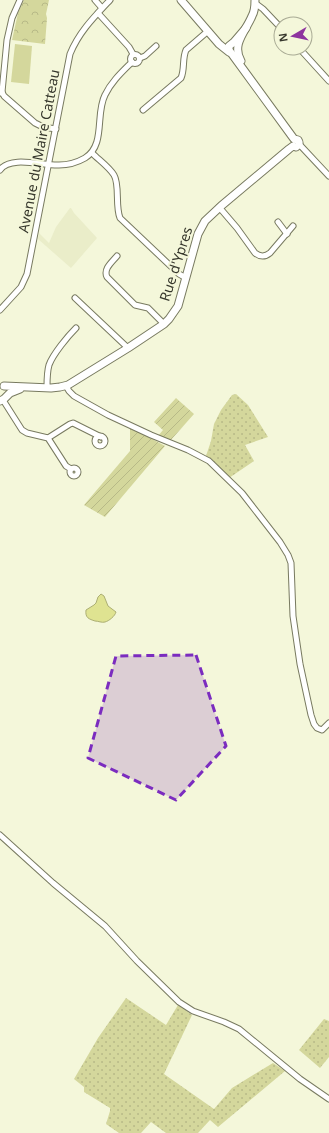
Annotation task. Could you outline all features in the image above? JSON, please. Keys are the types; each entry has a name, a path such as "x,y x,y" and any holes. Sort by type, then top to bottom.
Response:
{"main road":[{"path":"181,0 221,46 233,48 255,85 295,143"},
{"path":"233,48 238,42 252,16 255,2"},
{"name":"Rue d'Ypres","path":"2,384 30,387 66,386 164,324 176,308 199,232 205,221 219,207 295,143"},
{"path":"2,384 7,391 3,399"},
{"name":"Rue d'Ypres","path":"3,399 14,391 30,387"}],"street":[{"path":"20,0 12,18 7,40 1,93 33,122 43,127 56,129"},
{"path":"96,0 102,8"},
{"name":"Avenue du Maire Catteau","path":"0,310 21,287 25,279 70,54 81,33 110,0"},
{"path":"255,2 273,20"},
{"path":"98,13 129,46 133,54 131,58 132,62"},
{"path":"143,110 180,78 183,71 184,54 186,50 210,33"},
{"path":"0,170 6,165 24,162 60,166 81,160 92,153 97,143 104,95 114,80 132,62 138,62 140,58 145,56 156,46"},
{"path":"133,54 138,55 140,58"},
{"path":"306,56 329,81"},
{"path":"295,143 329,176"},
{"path":"92,153 110,170 115,177 118,213 120,218 179,274 186,278"},
{"path":"219,207 237,228 254,252 259,256 266,256 270,253 293,226"},
{"path":"278,222 287,234"},
{"path":"117,256 105,270 107,277 135,304 148,308 164,324"},
{"path":"75,298 128,348"},
{"path":"47,387 47,375 50,362 69,335 76,328"},
{"path":"66,386 71,394 108,414 209,461 242,492 280,542 288,555 291,563 293,619 301,673 315,726 319,730 323,729 329,723"},
{"path":"3,399 22,430 27,433 48,438 66,466 71,469"},
{"path":"48,438 73,423 101,436"},
{"path":"0,835 53,883 105,926 179,1002 193,1012 228,1023 239,1029 289,1071 329,1099"}],"highlighted area":[{"path":"196,655 226,746 176,800 88,758 116,656"}],"shaded area":[{"path":"70,208 97,238 71,268 38,239 39,233 49,243 56,227"},
{"path":"101,594 104,596 108,606 116,612 112,618 104,622 89,619 86,613 86,610 96,603"}],"green space":[{"path":"24,0 49,0 46,14 45,44 12,40 18,13"},
{"path":"15,44 32,46 29,84 11,82"},
{"path":"236,394 248,405 268,437 245,445 254,461 229,478 206,456 211,441 214,424 221,410 232,395"},
{"path":"176,398 194,414 170,441 158,436 163,430 154,422"},
{"path":"130,427 165,446 105,517 84,505 130,451"},
{"path":"126,998 166,1025 178,1005 192,1015 164,1074 214,1109 232,1088 273,1063 285,1071 218,1127 210,1120 198,1133 166,1133 151,1122 141,1133 119,1133 106,1124 110,1108 84,1092 84,1087 74,1079 98,1038"},
{"path":"324,1019 329,1021 329,1057 320,1068 299,1050"}]}
